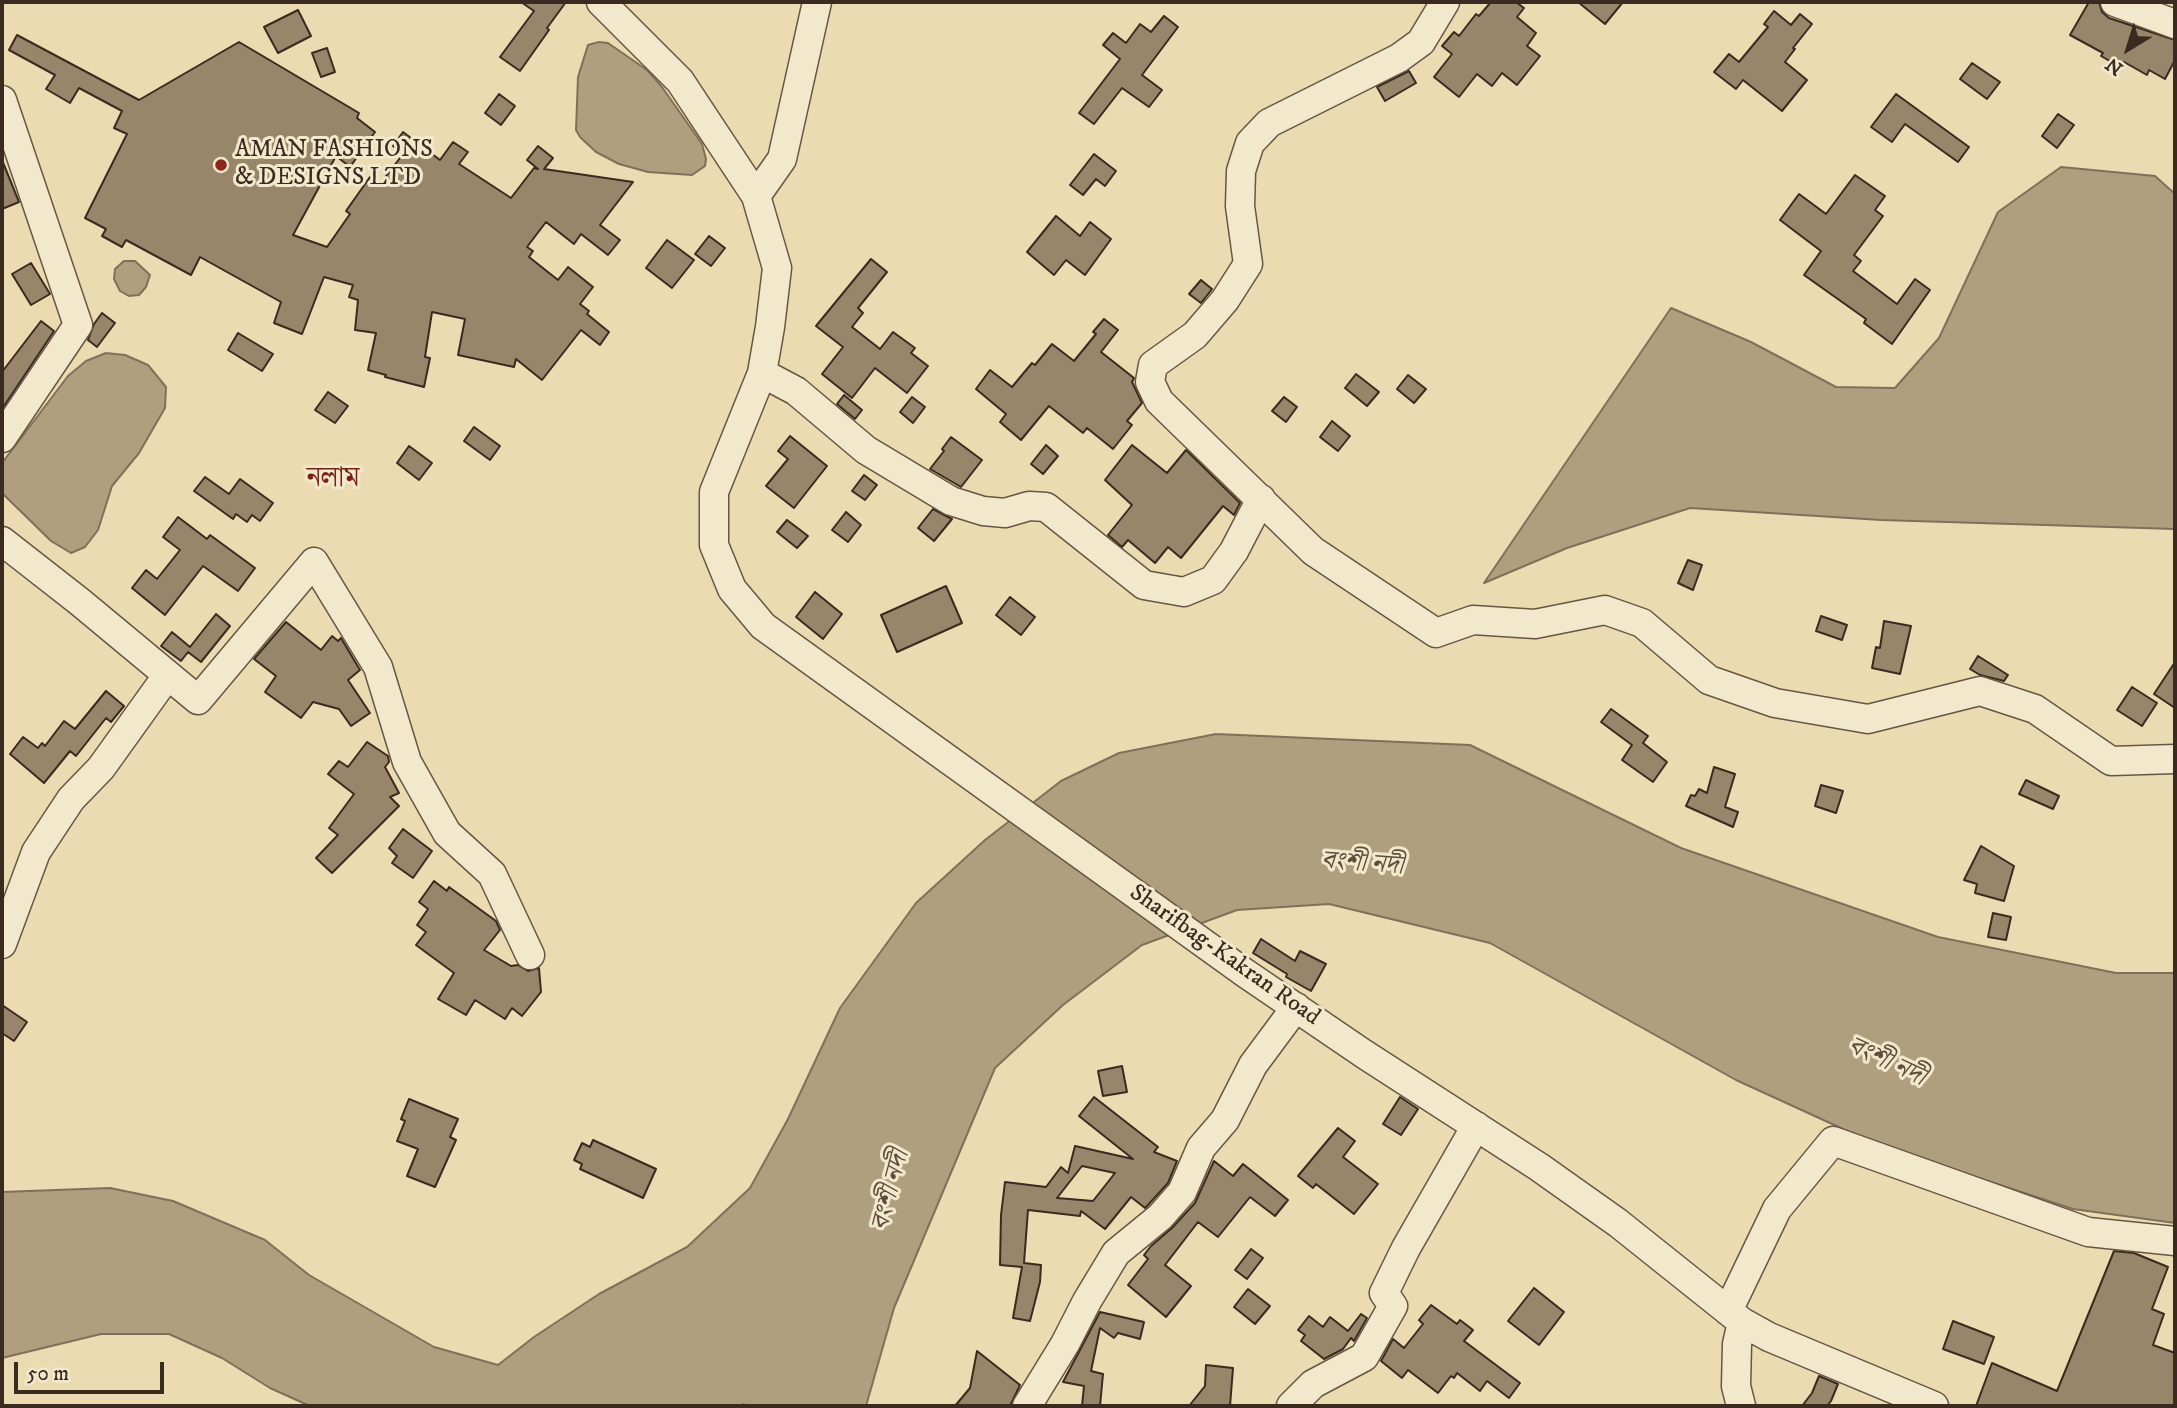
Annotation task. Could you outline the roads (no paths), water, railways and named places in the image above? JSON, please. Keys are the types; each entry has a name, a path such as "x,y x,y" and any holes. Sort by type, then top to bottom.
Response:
{"street":[{"name":"Sharifbag-Kakran Road","path":"601,2 680,81 756,196 776,268 771,327 762,373 714,492 714,545 732,589 763,626 1245,972 1618,1223 1735,1316 1769,1337 1934,1406"},
{"path":"756,196 782,159 817,2"},
{"path":"1445,2 1421,42 1399,58 1269,123 1250,143 1241,171 1240,206 1248,264 1225,300 1195,335 1153,365 1150,382 1159,401 1313,551 1436,633 1473,621 1535,624 1605,610 1642,623 1709,680 1775,703 1868,719 1980,691 2035,709 2111,761 2175,759"},
{"path":"2115,2 2175,23"},
{"path":"2,100 78,324 2,438"},
{"path":"762,373 796,391 866,450 951,500 983,511 1005,513 1029,506 1046,507 1144,585 1184,592 1213,580 1234,551 1261,499"},
{"path":"2,541 198,700 313,562 378,667 407,762 447,833 492,874 530,955"},
{"path":"2,944 36,852 71,799 101,768 167,676"},
{"path":"1027,1406 1116,1254 1160,1217 1182,1192 1201,1148 1224,1120 1253,1065 1296,1007"},
{"path":"1291,1406 1313,1384 1364,1357 1394,1306 1384,1293 1406,1248 1476,1126"},
{"path":"1741,1406 1736,1386 1735,1316 1777,1209 1833,1141 2088,1232 2175,1241"}],"water":[{"path":"608,43 647,70 662,87 702,144 705,166 692,175 648,172 619,164 596,152 580,137 576,130 578,77 588,45"},
{"path":"2061,167 2155,176 2175,194 2175,529 1881,520 1690,508 1567,548 1484,583 1671,308 1751,342 1836,387 1895,388 1939,338 1998,212"},
{"path":"124,261 135,261 150,275 146,287 139,295 129,296 120,291 114,279 115,269"},
{"path":"106,353 125,355 148,365 166,387 165,408 139,453 112,486 98,530 85,547 71,553 51,541 2,493 2,463 68,376 86,361"},
{"name":"বংশী নদী","path":"1216,734 1470,745 1681,848 1938,937 2116,973 2175,973 2175,1223 2073,1209 1878,1145 1736,1080 1490,943 1329,904 1237,910 1142,945 1063,1005 995,1068 894,1308 866,1406 310,1406 270,1388 222,1358 169,1334 101,1334 2,1358 2,1192 110,1188 173,1201 265,1240 309,1275 434,1347 498,1365 534,1337 599,1294 687,1247 750,1188 788,1119 840,1008 916,903 985,840 1061,781 1119,753"}],"place":[{"name":"AMAN FASHIONS & DESIGNS LTD","path":"221,165"}],"district":[{"name":"নলাম","path":"333,480"}]}
